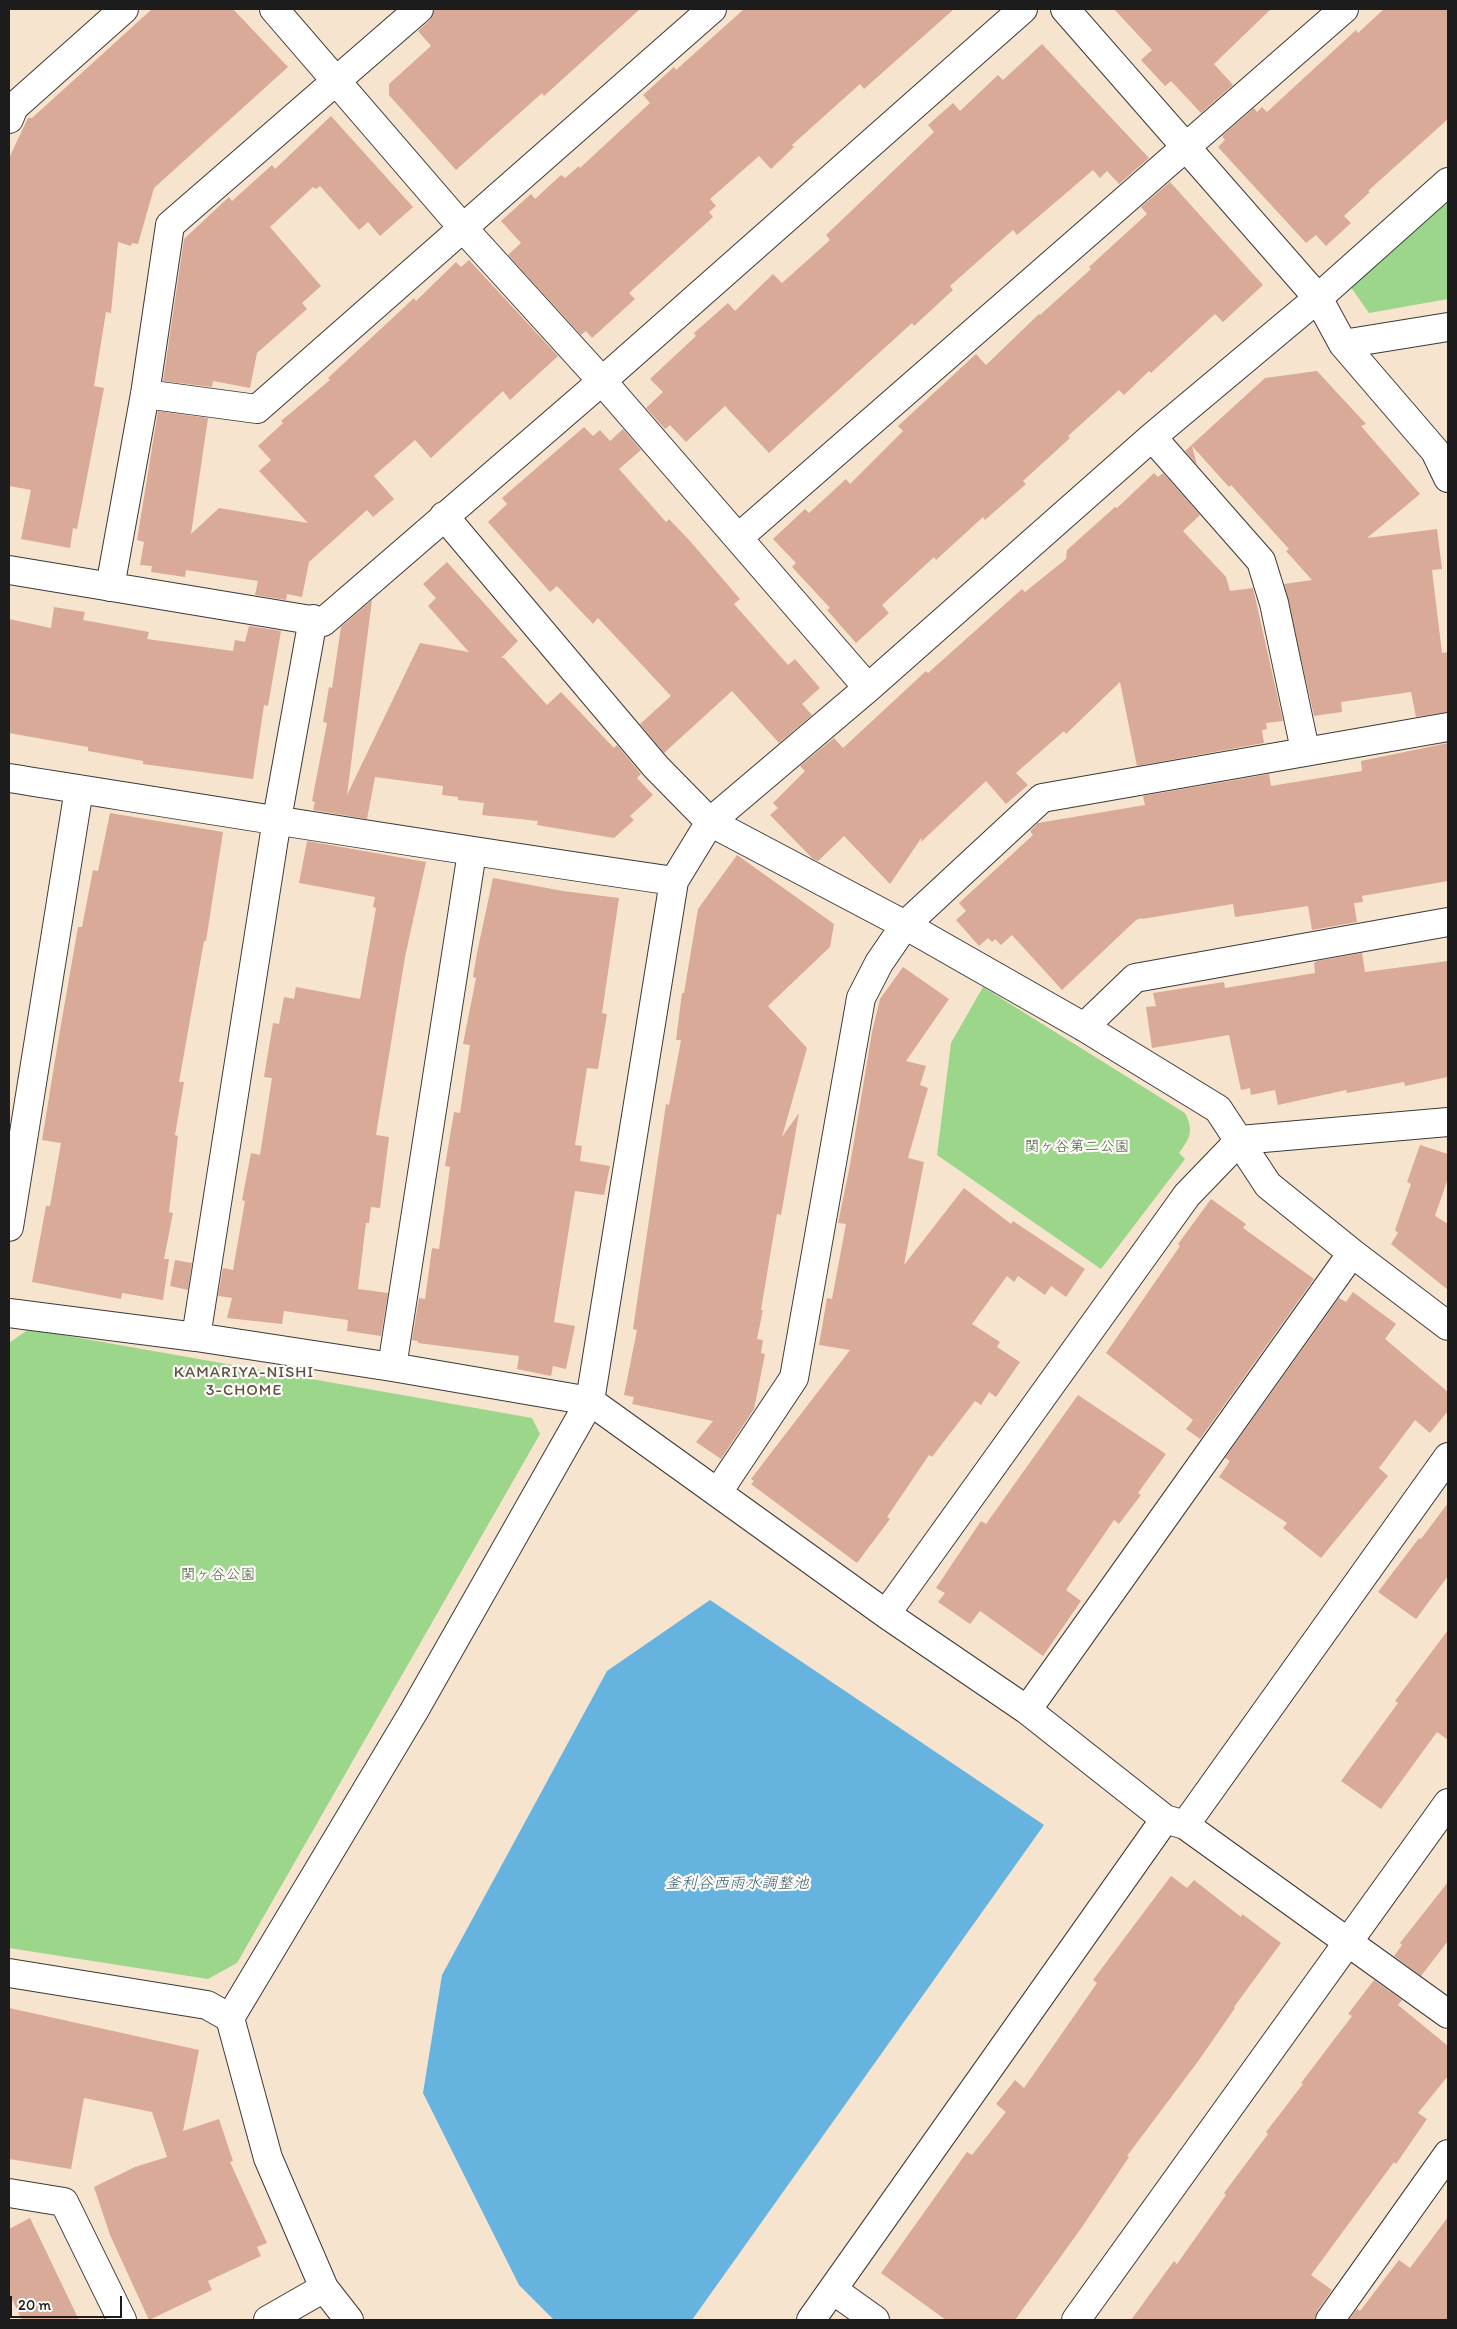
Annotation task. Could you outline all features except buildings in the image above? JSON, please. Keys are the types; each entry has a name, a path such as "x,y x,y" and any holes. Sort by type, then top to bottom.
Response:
{"street":[{"path":"9,119 14,107 124,9"},
{"path":"274,9 462,227 602,380 868,688"},
{"path":"110,587 145,394 170,225 419,9"},
{"path":"145,394 256,408 712,9"},
{"path":"9,570 323,622 602,380 1023,9"},
{"path":"1065,9 1318,298 1343,344 1436,451 1448,478"},
{"path":"738,538 1344,9"},
{"path":"230,2018 414,1711 590,1401 674,881 710,822 868,688 1152,438 1318,298 1448,182"},
{"path":"1343,344 1448,327"},
{"path":"1152,438 1261,561 1274,603 1305,750"},
{"path":"444,516 656,767 710,822 905,925 1084,1027 1218,1109 1268,1185 1352,1253 1448,1326"},
{"path":"196,1337 276,819 313,619"},
{"path":"718,1492 794,1378 861,998 879,963 905,925 1042,798 1305,750 1448,727"},
{"path":"9,778 276,819 472,852 674,881"},
{"path":"9,1227 79,789"},
{"path":"392,1367 472,852"},
{"path":"1084,1027 1135,978 1448,922"},
{"path":"886,1614 1187,1194 1240,1140 1448,1122"},
{"path":"1027,1710 1352,1253"},
{"path":"9,1313 196,1337 392,1367 590,1401 886,1614 1027,1710 1175,1822 1349,1942 1448,2014"},
{"path":"811,2320 1175,1822 1448,1457"},
{"path":"1076,2320 1448,1803"},
{"path":"9,1973 207,2005 230,2018 268,2158 324,2288 349,2320"},
{"path":"1330,2320 1448,2154"},
{"path":"9,2193 64,2202 122,2320"},
{"path":"268,2320 324,2288"},
{"path":"833,2290 875,2320"}],"green space":[{"path":"1448,200 1448,299 1369,313 1350,286"},
{"name":"関ヶ谷第二公園","path":"983,987 1185,1113 1188,1119 1190,1134 1179,1153 1185,1159 1101,1269 937,1155 951,1043"},
{"name":"関ヶ谷公園","path":"29,1329 532,1418 540,1434 237,1963 208,1979 9,1948 9,1343"}],"water":[{"name":"釜利谷西雨水調整池","path":"710,1600 1044,1825 692,2320 554,2320 519,2285 423,2093 442,1975 607,1671"}],"district":[{"name":"KAMARIYA-NISHI 3-CHOME","path":"244,1382"}]}
